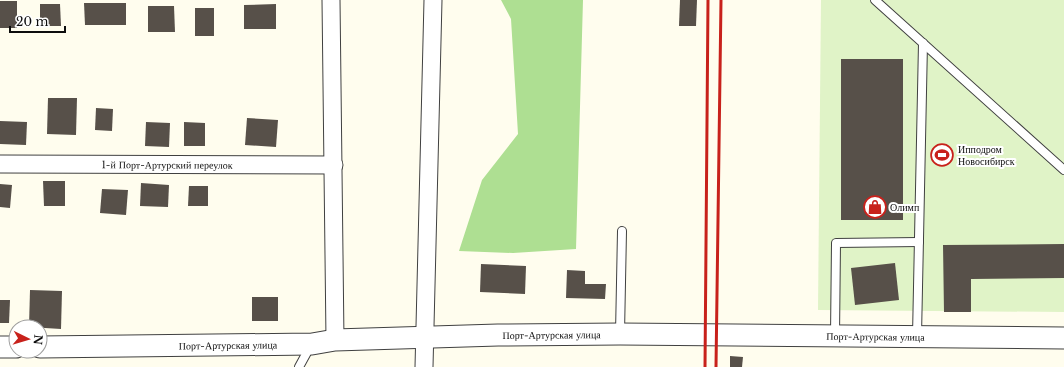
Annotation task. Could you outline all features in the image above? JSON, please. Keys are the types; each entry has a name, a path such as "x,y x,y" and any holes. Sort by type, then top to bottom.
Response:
{"street":[{"path":"331,0 335,340"},
{"path":"424,367 433,0"},
{"name":"1-й Порт-Артурский переулок","path":"0,164 334,165"},
{"name":"Порт-Артурская улица","path":"48,347 312,344 335,340 425,336 620,334 1064,338"}],"lane":[{"path":"875,0 1064,170"},
{"path":"917,337 923,43"},
{"path":"620,334 622,231"},
{"path":"835,336 836,243 919,242"},
{"path":"299,367 312,344"}],"green space":[{"path":"501,0 583,0 576,249 513,253 459,251 482,180 518,134 511,19"},
{"name":"Ипподром Новосибирск","path":"821,0 1064,0 1064,312 818,310"}],"building":[{"path":"680,0 697,0 696,26 679,26"},
{"path":"0,1 17,1 17,28 0,28"},
{"path":"84,3 126,3 126,25 85,25"},
{"path":"40,4 60,4 61,26 40,26"},
{"path":"276,4 276,29 244,29 244,5"},
{"path":"148,6 174,6 175,32 148,32"},
{"path":"195,8 214,8 214,36 195,36"},
{"path":"841,59 903,59 903,220 841,220"},
{"path":"48,98 77,98 76,135 47,134"},
{"path":"96,108 113,109 112,131 95,130"},
{"path":"247,118 278,120 276,147 245,145"},
{"path":"0,121 27,122 26,145 0,144"},
{"path":"146,122 170,123 169,147 145,146"},
{"path":"184,122 205,123 205,146 184,146"},
{"path":"43,181 65,181 65,206 44,206"},
{"path":"141,183 169,185 168,207 140,206"},
{"path":"0,184 12,185 10,208 0,207"},
{"path":"189,186 208,186 208,206 188,206"},
{"path":"102,189 128,190 126,215 100,213"},
{"path":"1064,244 1064,278 971,279 971,312 944,312 943,245"},
{"path":"895,263 899,300 855,305 851,268"},
{"path":"481,264 526,266 525,294 480,292"},
{"path":"567,270 585,271 585,284 606,284 605,299 566,298"},
{"path":"30,290 62,291 61,329 48,328 48,319 29,319"},
{"path":"252,297 278,297 278,321 252,321"},
{"path":"0,300 10,300 8,323 0,323"},
{"path":"730,356 743,357 742,367 730,367"}],"railway":[{"path":"705,367 708,0"},
{"path":"716,367 721,0"}],"place":[{"name":"Ипподром Новосибирск","path":"942,155"},
{"name":"Олимп","path":"875,207"}]}
